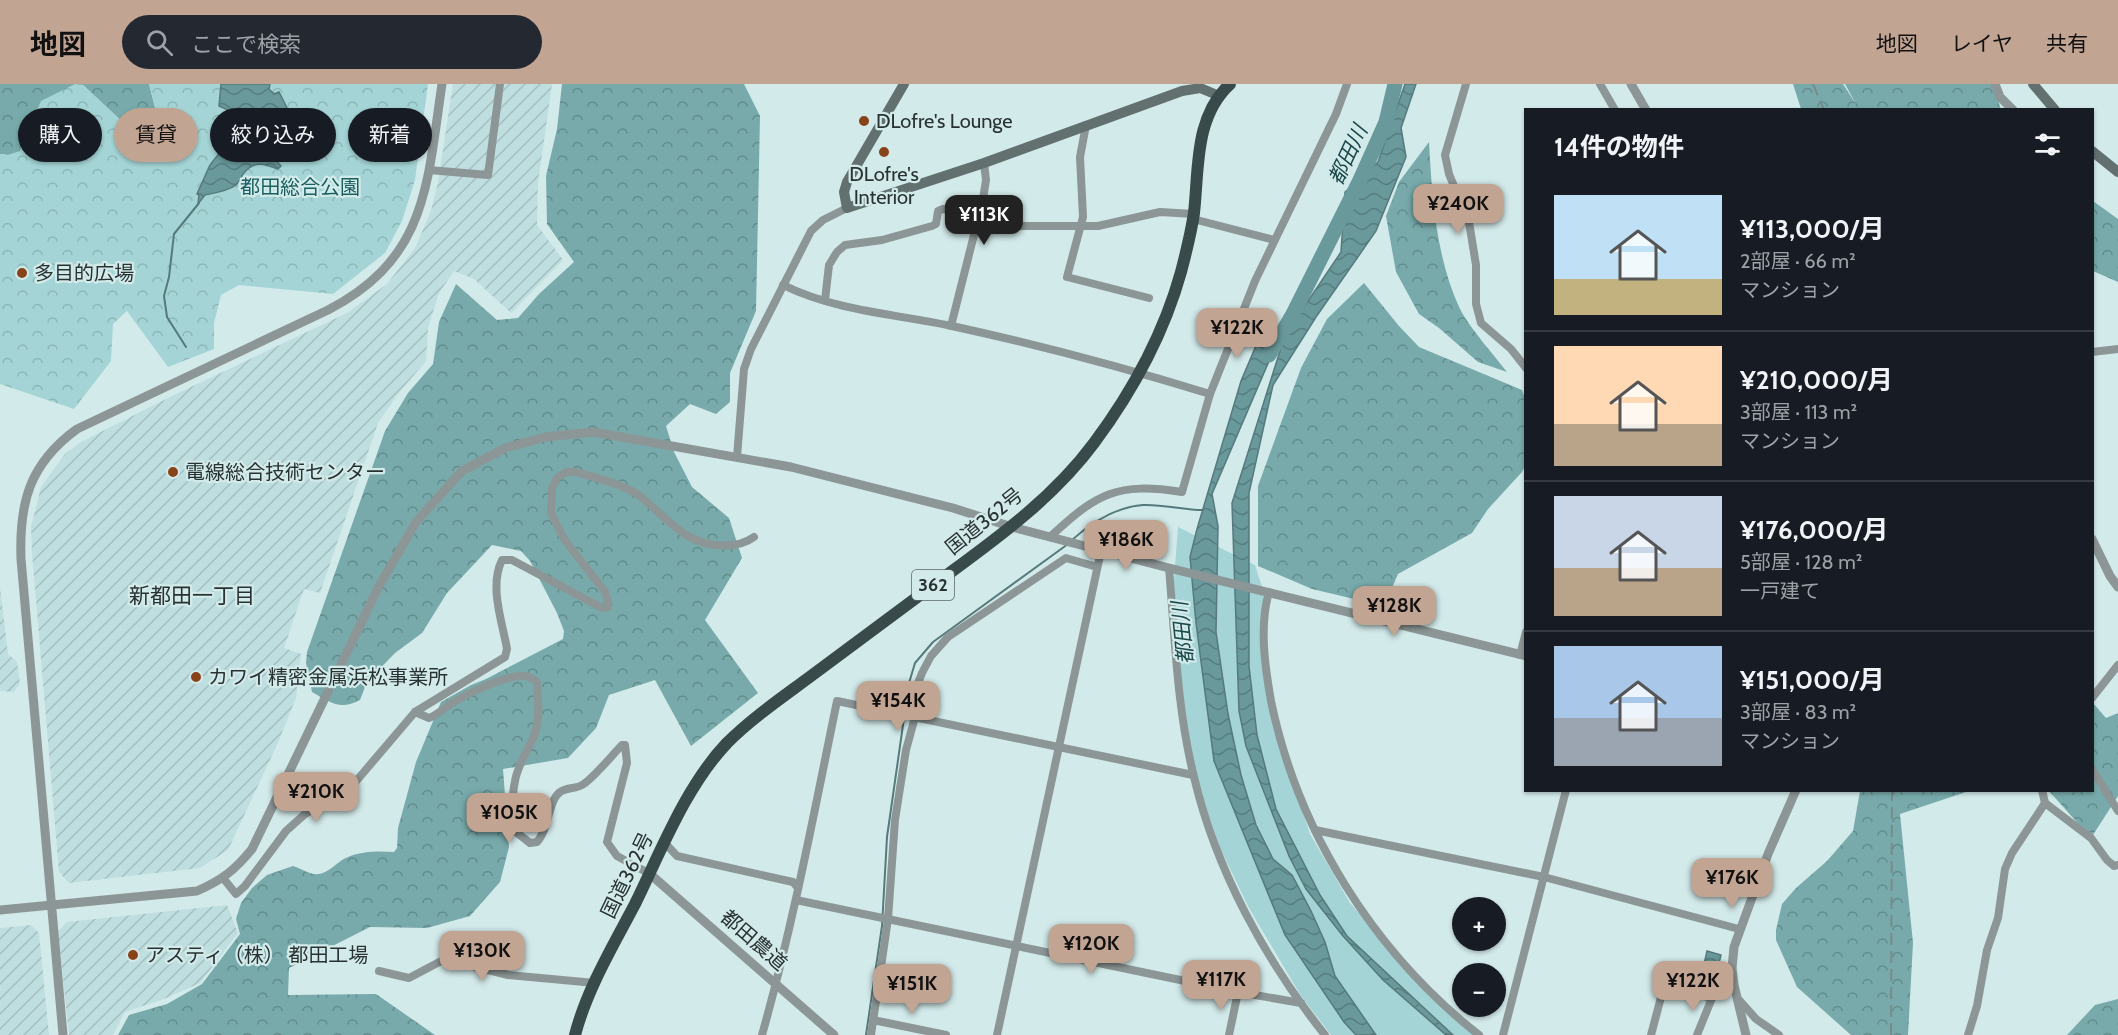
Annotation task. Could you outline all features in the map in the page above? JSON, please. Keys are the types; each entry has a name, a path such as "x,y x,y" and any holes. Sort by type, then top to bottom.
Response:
{"highway":[{"name":"国道362号","path":"575,1035 580,1016 595,982 664,842 692,789 727,743 771,706 1012,527 1059,484 1094,443 1140,373 1161,327 1181,274 1193,217 1200,146 1207,117 1218,95 1230,84"}],"main road":[{"path":"904,84 847,182 844,192 848,208 984,163 1182,91 1200,88 1218,95"},
{"path":"2033,84 2053,108"},
{"path":"2094,153 2118,172"}],"street":[{"path":"63,1035 21,559 22,511 33,478 50,454 77,429 328,310 364,288 385,269 407,237 423,200 442,84"},
{"path":"429,170 488,175 500,84"},
{"path":"1055,538 1072,517 1099,498 1126,489 1156,488 1182,492 1209,394 1255,281 1336,114 1347,84"},
{"path":"1466,84 1445,155 1449,174 1469,222 1476,265 1476,304 1481,323 1510,349 1524,366"},
{"path":"1600,84 1614,108"},
{"path":"1631,84 1645,108"},
{"path":"1995,84 2000,97 2011,108"},
{"path":"1086,125 1080,157 1083,217 1067,277 1149,298"},
{"path":"951,326 981,212 986,180 984,163"},
{"path":"737,457 744,369 751,349 811,231 822,220 848,208"},
{"path":"825,300 829,265 837,252 845,246 882,240 932,226 936,224 938,211 943,209 1005,221 1011,226 1081,227 1119,223 1160,212 1193,217 1274,240"},
{"path":"783,285 804,295 859,310 951,326 1140,373 1209,394"},
{"path":"2094,352 2118,349"},
{"path":"0,909 197,891 224,878 252,849 379,586 416,522 462,471 506,448 546,437 593,432 791,467 953,508 1081,546 1523,655"},
{"path":"224,878 236,894 245,886 286,831 306,814 352,786 414,712 505,657 507,649 497,593 497,569 502,560 512,560 602,608 608,607 605,592 564,539 551,513 552,488 557,478 566,472 576,472 636,493 688,536 698,540 730,546 745,544 754,537"},
{"path":"2094,543 2118,587"},
{"path":"997,1035 1101,551"},
{"path":"871,1035 887,919 895,820 906,750 914,717 916,688 922,673 931,656 948,637 1066,558 1097,567"},
{"path":"1172,568 1182,710 1193,775 1208,828 1227,875 1262,942 1301,1003 1325,1035"},
{"path":"1269,592 1265,624 1269,689 1291,773 1314,830 1339,875 1386,942 1426,986 1479,1035"},
{"path":"2094,695 2118,665"},
{"path":"414,712 429,718 461,698 510,678 525,676 534,679 537,682 538,691 537,719 535,731 514,784 516,832 530,843 537,842 544,834 559,792 580,787 622,745 625,745 627,763 608,842 617,856 650,874"},
{"path":"762,1035 777,984 796,900 837,701 1193,775"},
{"path":"2094,771 2118,811"},
{"path":"1503,1035 1565,792"},
{"path":"1746,1035 1734,985 1732,968 1734,947 1768,854 1795,792"},
{"path":"1968,1035 1977,1006 1987,950 1998,918 2005,869 2012,853 2044,803 2042,792"},
{"path":"2044,803 2091,838 2107,860 2114,866 2118,865"},
{"path":"1314,830 1544,877 1739,929"},
{"path":"664,842 677,856 793,882 798,888"},
{"name":"都田農道","path":"650,874 834,1035"},
{"path":"796,900 1238,992 1301,1003"},
{"path":"379,971 409,978 445,960 508,975 595,982"},
{"path":"1697,1035 1712,998 1732,968"},
{"path":"1651,1035 1664,986 1712,998"},
{"path":"1229,1035 1238,992"},
{"path":"1739,1000 1756,1019 1779,1035"},
{"path":"873,1020 946,1035"}],"shaded area":[{"path":"453,84 552,84 538,183 537,225 563,260 511,313 474,279 454,271 439,293 428,328 426,361 397,395 378,423 320,593 304,589 284,648 301,654 296,698 277,745 228,850 200,868 69,883 59,872 32,553 31,527 41,487 65,454 81,442 347,313 387,284 415,248 431,211 438,182"},
{"path":"0,587 8,654 17,662 20,683 14,692 0,691"},
{"path":"227,905 238,933 200,983 164,999 125,1012 113,1035 69,1035 58,931 67,922"},
{"path":"31,925 39,933 49,1035 0,1035 0,928"}],"green space":[{"path":"0,84 149,84 155,108 114,108 114,114 83,85 53,108 18,108 18,152 0,154"},
{"name":"都田総合公園","path":"75,84 83,85 114,114 114,162 198,162 198,108 155,108 149,84 428,84 425,108 348,108 348,162 417,162 415,180 402,221 385,253 333,294 239,285 221,295 214,323 214,349 168,367 127,311 113,324 111,361 74,409 0,384 0,154 8,155 18,152 18,162 102,162 102,108 38,108 41,101"},
{"path":"562,84 744,84 760,116 756,311 730,373 730,402 716,414 690,404 666,426 674,452 692,487 729,518 742,558 705,620 758,693 691,746 655,680 609,695 596,728 568,758 503,769 509,847 500,882 470,916 427,928 370,927 289,968 288,995 376,994 435,1035 118,1035 129,1015 167,1004 202,984 240,934 236,919 241,903 252,888 267,875 293,866 319,874 353,855 394,852 397,848 398,828 416,762 441,702 563,639 564,631 557,613 530,561 521,551 492,545 447,593 422,633 395,653 367,682 360,700 347,705 335,704 312,692 306,663 307,652 385,431 408,393 433,364 439,322 456,284 497,320 518,318 539,294 574,262 547,224 546,176 557,129"},
{"path":"1793,84 1843,84 1856,104 1845,84 1992,84 2001,108 1801,108"},
{"path":"1429,142 1437,227 1445,269 1460,309 1469,324 1507,372 1478,362 1419,314 1396,272 1386,216 1399,182"},
{"path":"2094,202 2118,219 2118,282 2094,271"},
{"path":"1364,283 1419,347 1522,390 1524,395 1524,468 1522,472 1488,509 1472,533 1398,574 1384,606 1312,589 1258,566 1258,486 1301,368 1327,319"},
{"path":"1178,527 1255,565 1263,590 1272,719 1310,834 1350,903 1414,974 1452,1011 1452,1017 1460,1017 1484,1035 1331,1035 1301,996 1249,908 1221,850 1204,802 1193,764 1178,655 1174,580"},
{"path":"2094,704 2106,718 2118,713 2118,796 2091,838 2050,792 2094,792"},
{"path":"1860,792 1966,792 1900,814 1913,943 1908,1035 1851,1035 1797,987 1776,940 1782,904 1796,888 1827,861 1853,831"},
{"path":"2118,999 2118,1035 2067,1035 2095,1005"}],"water":[{"path":"221,84 270,84 269,89 274,94 279,92 287,108 224,108 219,106"},
{"path":"1405,84 1416,84 1401,128 1406,157 1376,231 1316,317 1273,385 1249,493 1249,666 1257,735 1276,809 1320,895 1347,936 1453,1035 1446,1035 1383,980 1343,936 1306,889 1289,856 1246,746 1239,711 1232,503 1285,335 1341,252 1345,192 1378,162"},
{"path":"212,162 277,162 281,166 278,169 264,165 252,166 236,185 205,195 198,204 199,195 197,194"},
{"path":"1270,334 1278,340 1212,494 1218,526 1216,632 1228,714 1241,775 1256,825 1273,859 1292,875 1325,942 1335,976 1376,1035 1356,1035 1344,1022 1285,935 1214,761 1190,557 1241,381 1258,341"},
{"path":"1707,951 1721,955 1714,983 1701,978"}],"waterway":[{"name":"都田川","path":"1269,355 1293,314 1360,180 1386,122 1395,84"},
{"path":"186,347 167,317 164,296 169,277 174,234 199,203"},
{"path":"1072,540 1104,517 1133,506 1150,505 1203,510"},
{"path":"866,1035 882,926 887,837 909,683 915,663 933,642 1068,544"}],"railway":[{"path":"1813,84 1823,108"},
{"path":"1891,1035 1892,792"}],"place":[{"name":"DLofre's Lounge","path":"864,121"},
{"name":"DLofre's Interior","path":"884,152"},
{"name":"多目的広場","path":"22,273"},
{"name":"電線総合技術センター","path":"173,472"},
{"name":"カワイ精密金属浜松事業所","path":"196,677"},
{"name":"アスティ（株） 都田工場","path":"133,955"}],"district":[{"name":"新都田一丁目","path":"192,596"}]}
